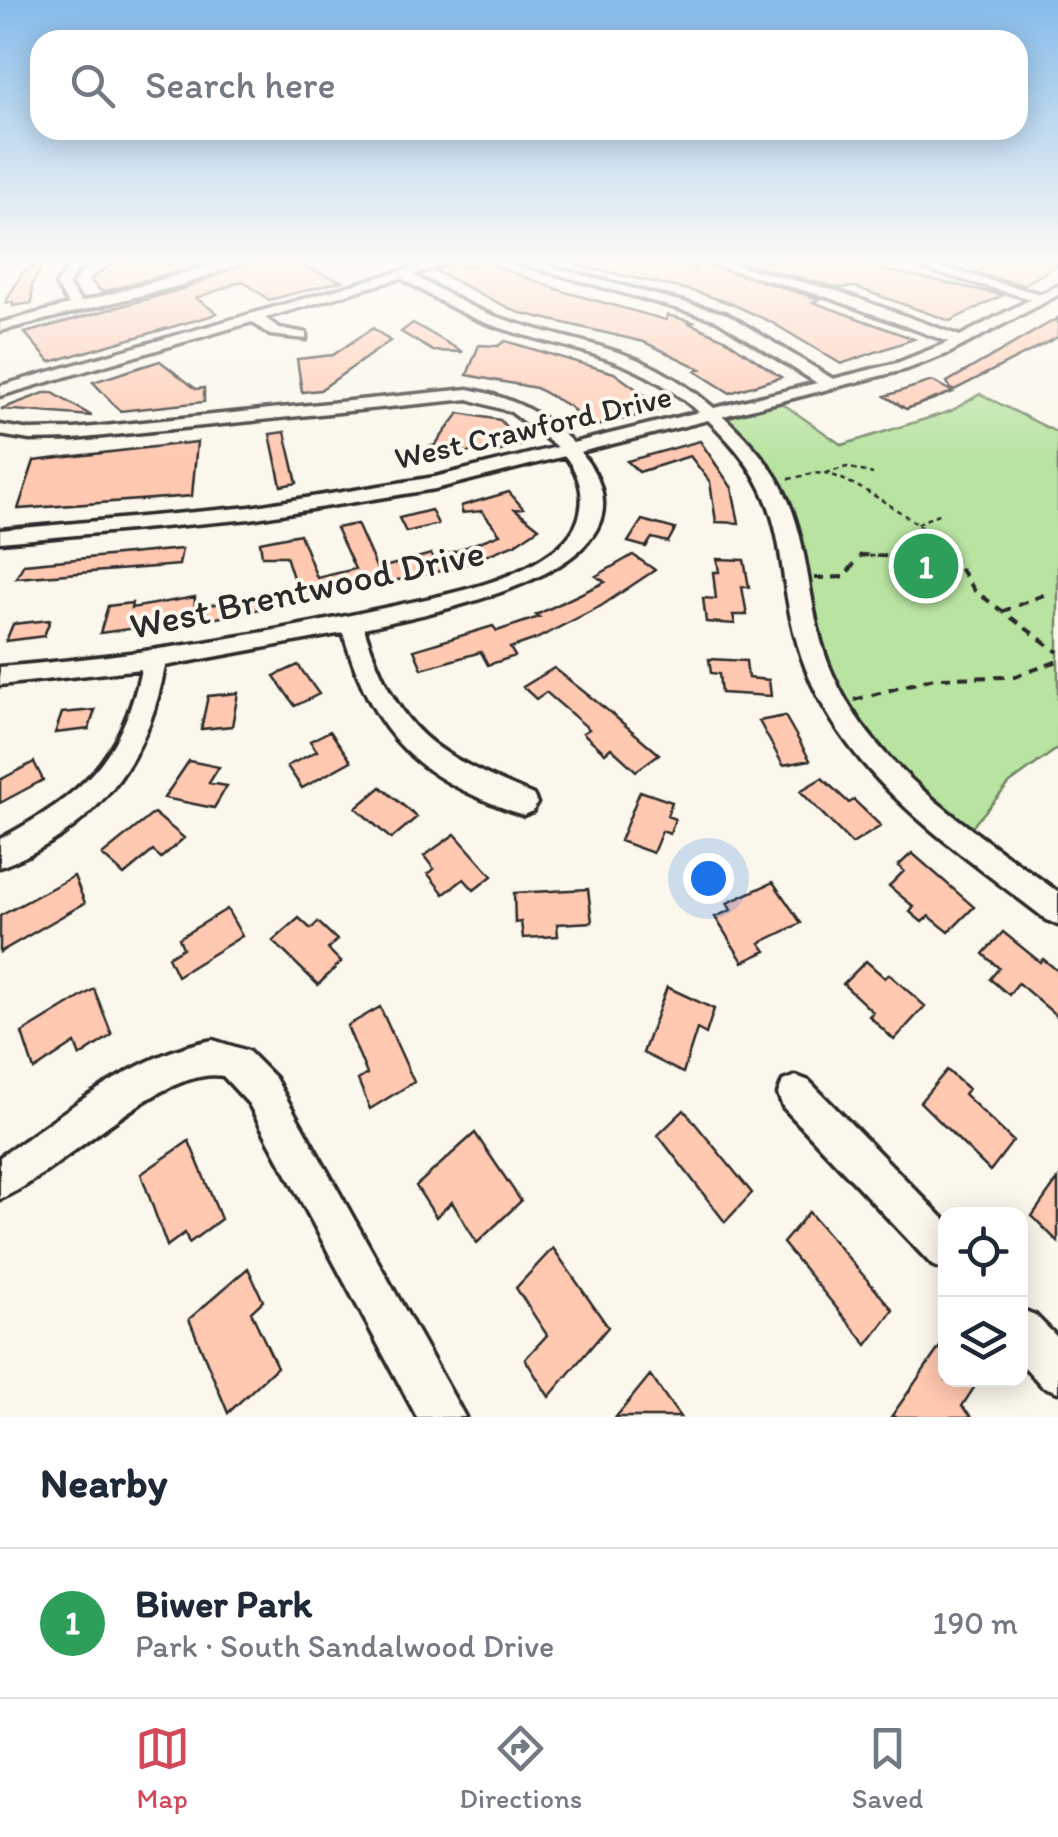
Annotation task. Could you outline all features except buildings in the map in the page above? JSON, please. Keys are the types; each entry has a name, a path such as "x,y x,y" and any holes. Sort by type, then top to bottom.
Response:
{"street":[{"path":"0,391 219,327"},
{"path":"268,327 274,332 301,336"},
{"path":"499,327 627,358 662,376 741,443 772,482 783,504 811,648 836,704 900,784 1058,910"},
{"path":"738,327 832,385"},
{"path":"923,327 961,341"},
{"name":"West Crawford Drive","path":"0,536 139,526 307,505 435,483 902,366 987,327"},
{"name":"West Brentwood Drive","path":"0,430 58,435 458,394 487,397 523,408 570,452 589,478 592,511 578,540 564,553 529,573 475,594 351,624 154,662 0,676"},
{"path":"351,624 377,700 404,736 420,752 456,774 524,803"},
{"path":"0,854 84,801 118,767 141,723 154,662"},
{"path":"0,1180 167,1070 208,1057 227,1060 251,1075 262,1091 442,1417"},
{"path":"796,1094 938,1243"},
{"path":"1028,1338 1058,1370"}],"path":[{"path":"772,482 847,467 872,474"},
{"path":"826,473 919,523 942,542 975,591 1058,652"},
{"path":"798,577 838,580 861,556 900,557 919,523 942,512"},
{"path":"1001,612 1051,592"},
{"path":"836,704 943,677 1001,680 1036,672 1058,661"}],"green space":[{"path":"980,394 1058,433 1058,748 1010,783 963,837 831,696 780,496 711,416 776,399 842,445 951,411"}],"place":[{"name":"Biwer Park","path":"926,566"}]}
